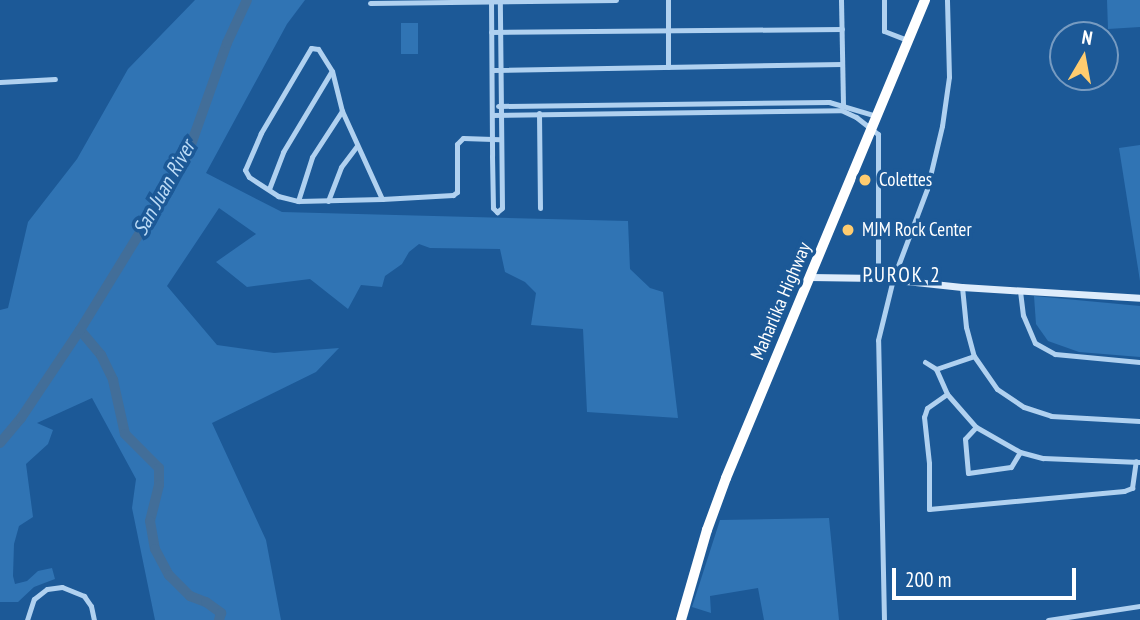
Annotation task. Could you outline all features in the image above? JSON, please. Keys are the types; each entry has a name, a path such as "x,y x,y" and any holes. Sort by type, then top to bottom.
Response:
{"highway":[{"name":"Maharlika Highway","path":"681,620 726,478 925,0"}],"street":[{"path":"370,3 616,0"},
{"path":"668,0 668,67"},
{"path":"841,0 842,107"},
{"path":"884,0 884,32 908,40"},
{"path":"884,620 878,340 893,279 927,189 942,125 949,78 947,0"},
{"path":"491,1 493,208 497,212 502,208 500,1"},
{"path":"491,32 842,29"},
{"path":"382,199 342,111 331,71 318,49 311,48 261,133 245,170 249,177 278,196 298,201 328,201 382,199 453,195 457,192 457,144 463,138 500,139"},
{"path":"492,70 842,64"},
{"path":"269,189 283,152 331,71"},
{"path":"0,82 55,79"},
{"path":"492,106 842,107 877,116"},
{"path":"539,107 540,208"},
{"path":"492,115 842,107 878,134 878,278"},
{"path":"298,201 312,157 342,111"},
{"path":"328,201 341,167 356,146"},
{"path":"810,277 878,278 961,287 1140,298"},
{"path":"961,287 966,327 974,356 997,389 1024,407 1051,416 1140,421"},
{"path":"1020,291 1023,316 1035,343 1055,355 1140,362"},
{"path":"936,369 974,356"},
{"path":"925,362 936,369 947,394 976,427 1020,452 1042,458 1138,461 1132,488 1124,491 929,509 925,412 947,394"},
{"path":"976,427 965,439 968,473 1011,467 1020,452"},
{"path":"27,620 34,598 47,589 62,587 84,596 91,606 94,620"},
{"path":"1048,620 1140,606"}],"shaded area":[{"path":"195,0 305,0 287,24 206,173 282,212 628,221 630,269 650,288 663,292 678,418 587,412 583,329 531,325 536,293 525,282 505,272 500,249 430,248 419,244 409,252 402,264 385,276 382,287 361,285 348,309 310,279 247,287 216,262 256,234 219,208 167,286 217,345 274,353 339,348 316,372 212,423 266,540 281,620 155,620 132,508 136,479 92,398 37,423 53,430 48,444 26,464 33,517 19,526 14,544 15,584 27,581 38,571 52,568 55,579 34,587 18,602 0,602 0,310 8,308 28,222 77,159 128,69"},
{"path":"1107,0 1140,0 1140,27 1119,28 1119,21 1108,21"},
{"path":"401,23 418,23 418,54 401,54"},
{"path":"1140,145 1140,281 1119,148"},
{"path":"1034,296 1140,306 1140,357 1079,352 1048,341 1036,324"},
{"path":"829,518 839,620 764,620 758,588 710,596 711,613 692,607 720,520"}],"waterway":[{"name":"San Juan River","path":"0,443 21,418 80,330 187,156 227,43 247,0"},
{"path":"80,330 101,355 113,380 125,434 159,468 159,485 150,521 155,549 169,575 190,596 206,602 221,613 219,620"}],"place":[{"name":"Colettes","path":"865,180"},
{"name":"MJM Rock Center","path":"848,230"}],"district":[{"name":"PUROK 2","path":"902,275"}]}
